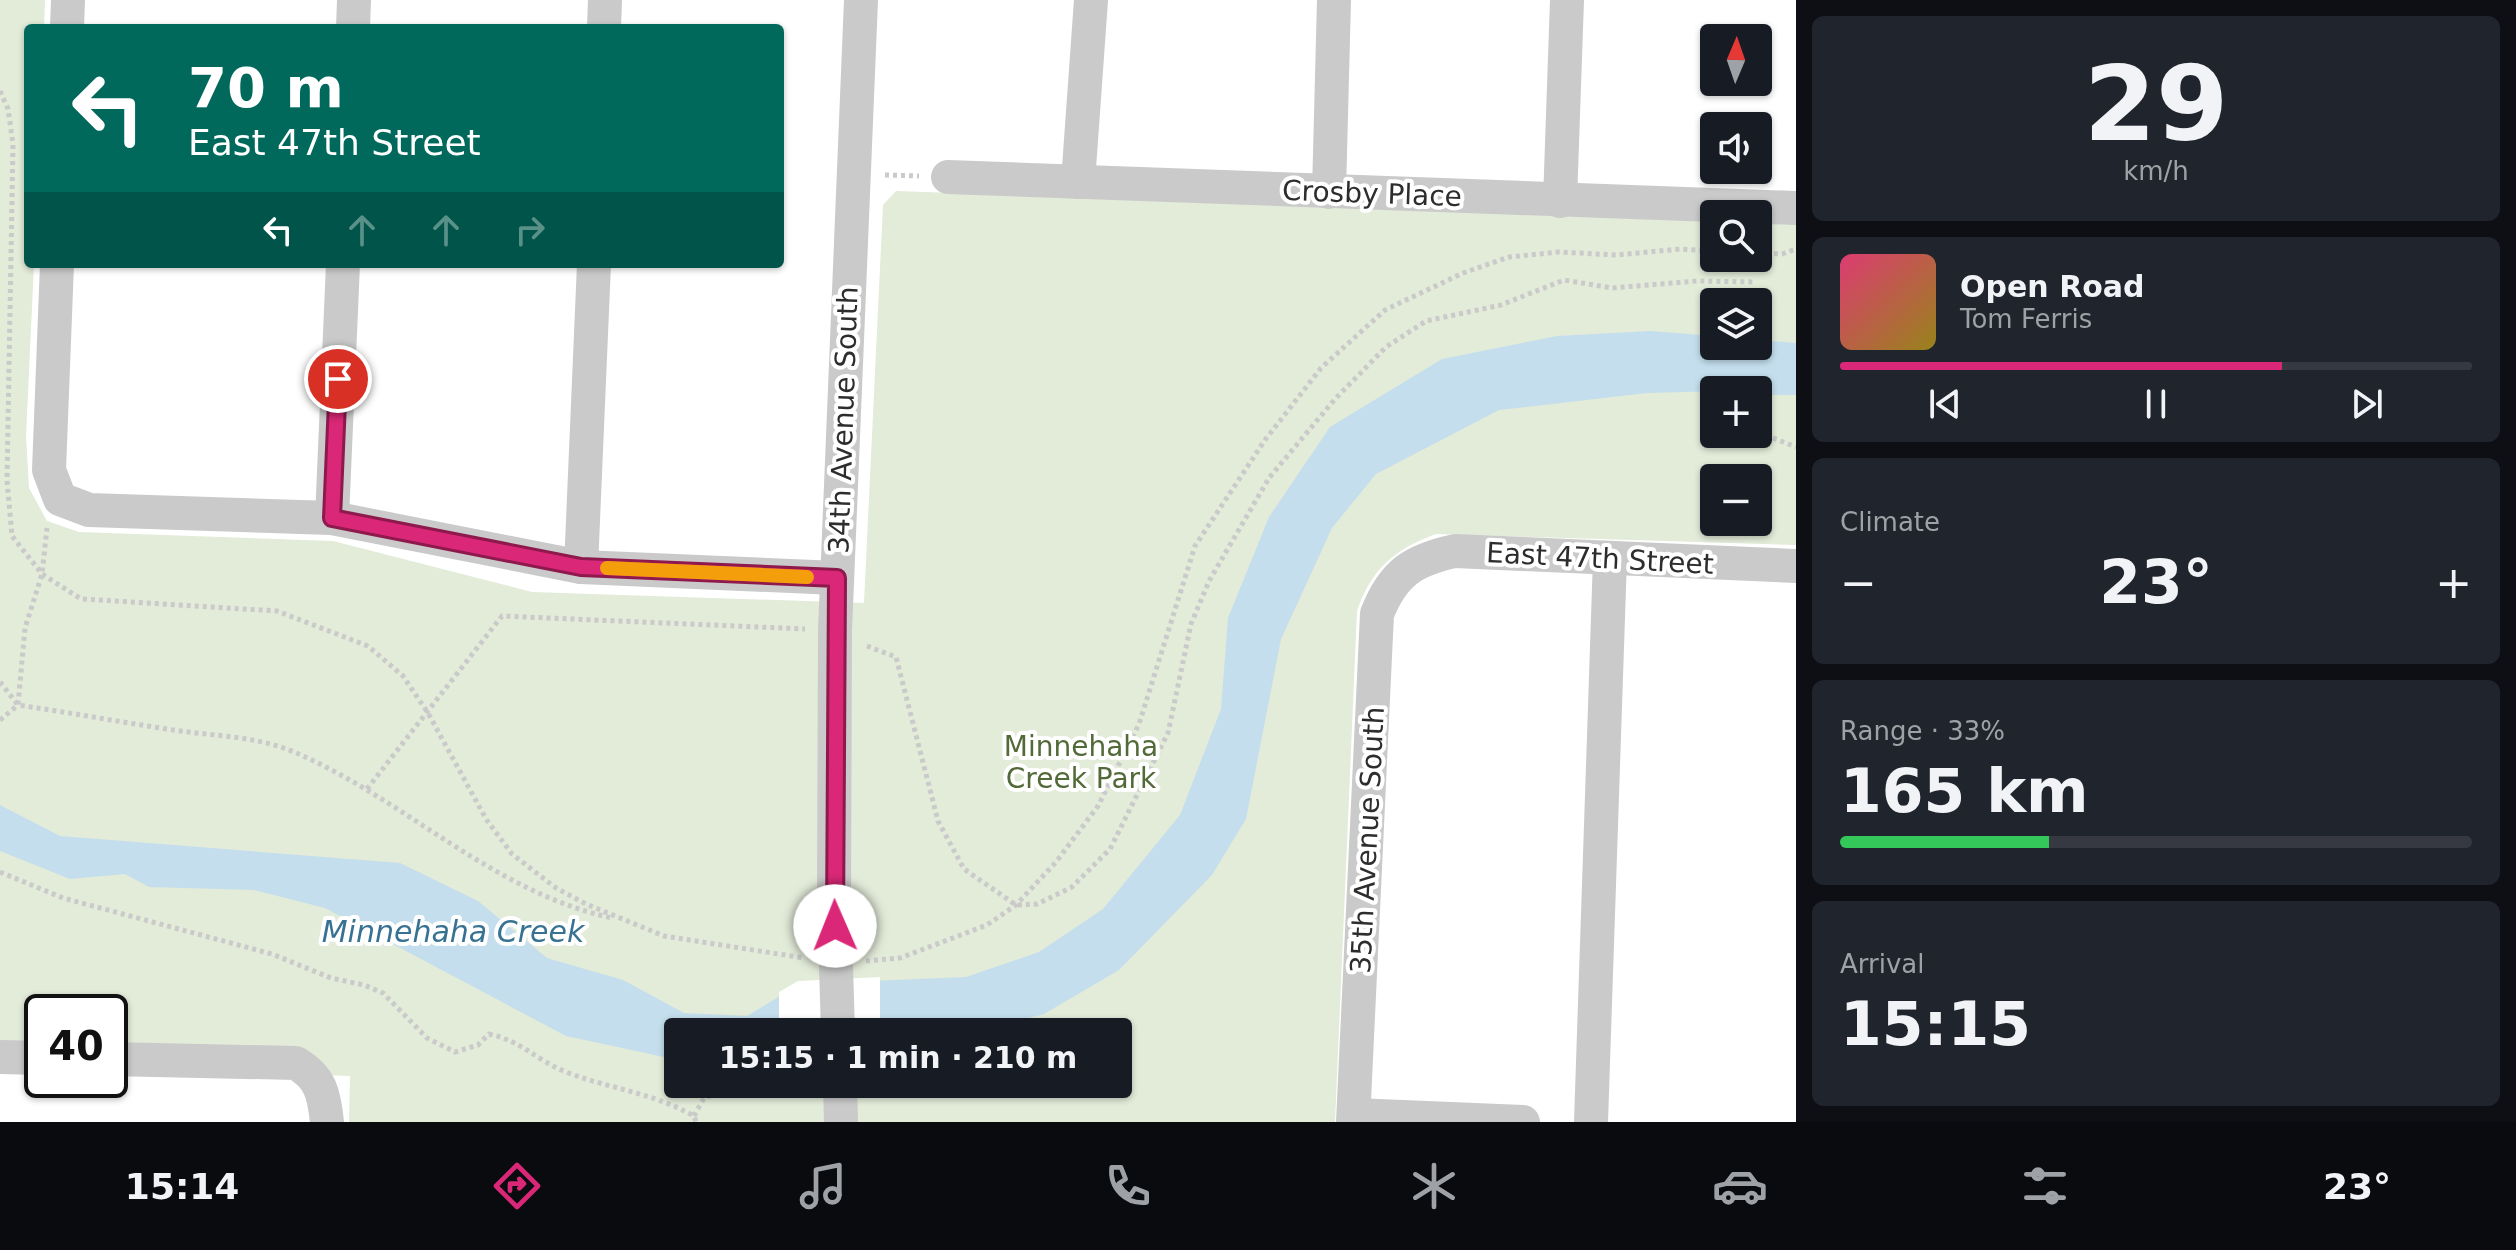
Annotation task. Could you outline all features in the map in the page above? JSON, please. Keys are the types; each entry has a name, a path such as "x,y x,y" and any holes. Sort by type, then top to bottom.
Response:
{"street":[{"path":"67,24 68,0"},
{"path":"353,24 354,0"},
{"path":"604,24 605,0"},
{"name":"34th Avenue South","path":"838,1018 834,900 835,631 851,173 861,0"},
{"path":"1078,182 1091,0"},
{"path":"1329,192 1334,0"},
{"path":"1560,201 1567,0"},
{"name":"Crosby Place","path":"948,177 1796,208"},
{"path":"57,268 49,470 54,509 332,518 581,567 837,578"},
{"path":"332,518 343,268"},
{"path":"581,567 594,268"},
{"name":"East 47th Street","path":"1407,569 1430,557 1455,551 1796,566"},
{"path":"1591,1122 1610,558"},
{"name":"35th Avenue South","path":"1354,1119 1377,614 1388,586 1407,569"},
{"path":"0,1057 24,1058"},
{"path":"128,1059 296,1063 316,1075 325,1098 327,1122"},
{"path":"840,1098 841,1122"},
{"path":"1354,1119 1523,1122"}],"path":[{"path":"0,91 8,109 13,144 8,494 12,536 42,574 81,599 277,611 368,646 403,676 428,713 486,819 512,854 556,888 624,921 574,910 524,889 367,789 292,751 246,739 18,705 0,682"},
{"path":"851,173 948,177"},
{"path":"1772,254 1796,249"},
{"path":"1016,905 1056,862 1098,806 1139,724 1195,546 1265,440 1321,368 1385,310 1463,273 1509,257 1559,252 1616,255 1700,250"},
{"path":"367,789 502,616 835,631 896,657 938,821 964,869 1016,905 1037,904 1072,887 1110,849 1168,733 1191,624 1209,581 1269,478 1335,399 1386,347 1426,321 1501,305 1564,280 1612,288 1697,281 1756,282"},
{"path":"1772,438 1796,447"},
{"path":"0,720 18,705 25,628 42,574 54,509"},
{"path":"0,872 63,898 272,954 331,978 364,985 383,993 427,1038 455,1052 478,1045 489,1034 516,1040 535,1056 564,1071 662,1099 695,1119 704,1098"}],"green space":[{"name":"Minnehaha Creek Park","path":"0,0 45,0 44,24 24,24 24,268 34,268 26,436 29,488 47,521 79,532 333,541 532,592 864,603 883,205 896,191 1700,219 1700,272 1772,272 1772,221 1796,222 1796,545 1436,534 1396,554 1369,584 1357,611 1335,1122 349,1122 350,1076 128,1069 128,994 24,994 24,1065 0,1064"}],"water":[{"name":"Minnehaha Creek","path":"1650,331 1700,335 1700,360 1772,360 1772,341 1796,343 1796,395 1772,395 1772,376 1700,376 1700,392 1647,393 1499,410 1376,474 1332,528 1281,639 1246,819 1212,875 1119,970 1044,1014 1028,1018 664,1018 664,1057 566,1036 325,908 254,890 149,887 125,874 70,879 0,851 0,805 60,836 400,863 478,901 547,958 623,980 684,1013 747,1016 800,984 966,977 1039,952 1103,909 1180,815 1221,709 1228,618 1269,517 1330,427 1442,359 1557,336"}],"pier":[{"path":"880,977 880,1018 779,1018 779,992 798,981"}],"slow traffic":[{"path":"607,568 807,577"}],"route":[{"path":"338,379 332,518 581,567 837,578 835,926"}]}
